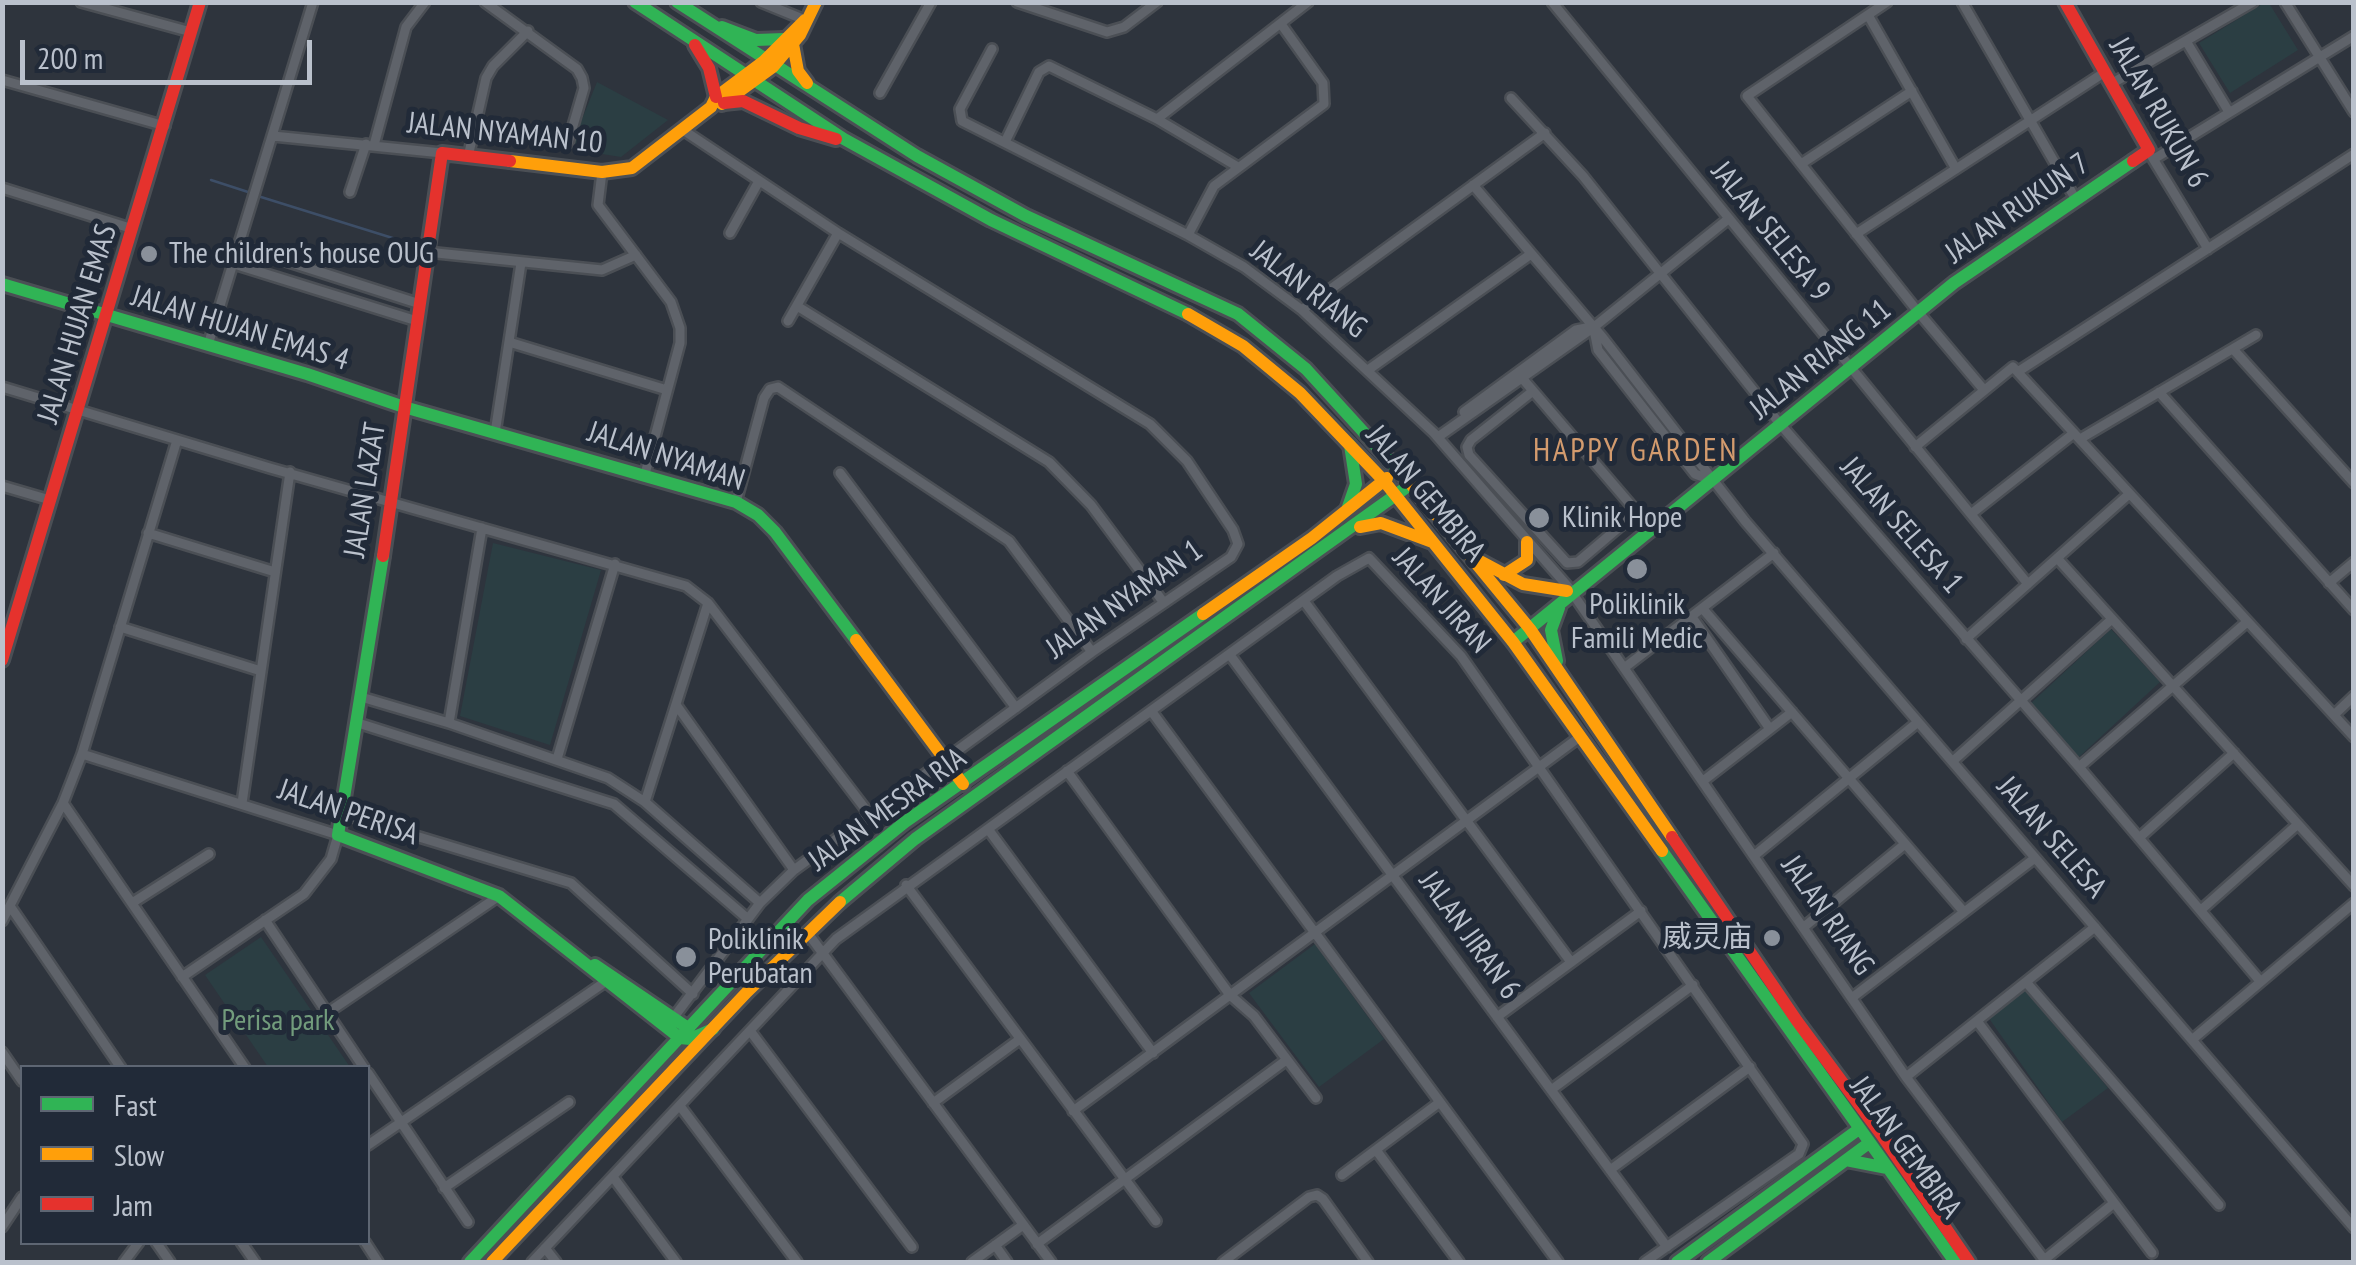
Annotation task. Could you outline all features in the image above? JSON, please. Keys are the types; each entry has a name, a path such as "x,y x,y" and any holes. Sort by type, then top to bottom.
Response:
{"main road":[{"name":"JALAN HUJAN EMAS","path":"2,660 200,2"},
{"name":"JALAN GEMBIRA","path":"635,2 844,139 991,220 1158,299 1243,346 1300,393 1384,481 1510,638 1969,1262"},
{"name":"JALAN GEMBIRA","path":"677,2 916,156 1026,216 1238,314 1306,369 1398,468 1527,626 1797,1021 1955,1262"},
{"name":"JALAN NYAMAN 10","path":"442,153 602,172 632,168 768,64 816,2"},
{"name":"JALAN RUKUN 6","path":"2065,2 2151,154"},
{"path":"710,24 756,40 789,41 798,71 812,90"},
{"path":"692,41 709,68 716,102 743,101 819,136 844,139"},
{"name":"JALAN LAZAT","path":"338,835 442,153"},
{"name":"JALAN RUKUN 7","path":"1919,313 1954,283 2075,198 2151,154"},
{"name":"JALAN HUJAN EMAS 4","path":"2,284 404,406"},
{"name":"JALAN RIANG 11","path":"1510,638 1654,530 1654,523 1919,313"},
{"name":"JALAN NYAMAN","path":"404,406 645,474 736,502 758,514 963,784"},
{"path":"1344,514 1356,484 1350,443"},
{"name":"JALAN MESRA RIA","path":"470,1262 808,900 906,822 1344,514 1398,468"},
{"name":"JALAN MESRA RIA","path":"492,1262 807,932 915,838 1411,484"},
{"path":"1348,531 1382,524 1434,542"},
{"path":"1504,575 1527,560 1527,542"},
{"path":"1472,556 1504,575 1568,594 1551,630 1552,648 1562,675"},
{"name":"JALAN PERISA","path":"338,835 434,868 499,896 606,982 686,1035"},
{"path":"766,943 786,934 807,932 804,918 808,900"},
{"name":"JALAN PERISA","path":"579,958 674,1017 686,1035"},
{"path":"679,1067 686,1035 713,1029"},
{"path":"1708,1262 1846,1160 1871,1132"},
{"path":"1677,1262 1871,1132"},
{"path":"1846,1160 1873,1162 1892,1170"}],"street":[{"path":"81,2 190,32"},
{"path":"208,345 312,2"},
{"path":"350,192 370,144 406,27 425,2"},
{"path":"484,2 576,69 582,78 584,88 568,142"},
{"path":"761,2 805,20"},
{"path":"880,93 932,2"},
{"path":"1017,2 1106,32 1124,27 1157,2"},
{"path":"1158,119 1308,2"},
{"name":"JALAN SELESA 9","path":"1552,2 2028,584"},
{"path":"1887,2 1747,96 1984,390"},
{"path":"1962,2 2075,198"},
{"path":"1856,234 2030,120 2254,2"},
{"path":"2285,2 2354,112"},
{"path":"1868,15 1956,169"},
{"path":"1188,235 1210,190 1324,104 1322,83 1281,24"},
{"path":"468,157 486,78 528,32"},
{"path":"2151,154 2354,36"},
{"path":"2186,40 2229,112"},
{"name":"JALAN RIANG","path":"992,49 960,109 960,117 967,124 1244,267 1302,310 1436,435 1527,542 1624,668 1906,1077 2045,1261"},
{"path":"1005,142 1039,72 1053,67 1158,119 1238,167"},
{"path":"2,80 165,126"},
{"path":"1801,164 1912,91"},
{"name":"JALAN SELESA 1","path":"1511,98 1662,273 1780,424 2260,982"},
{"name":"JALAN NYAMAN 1","path":"674,1017 760,904 794,870 1092,652 1231,556 1238,544 1233,530 1177,449 1150,424 838,233 683,130"},
{"path":"1302,310 1545,133"},
{"name":"JALAN NYAMAN 10","path":"273,136 442,153"},
{"name":"JALAN RUKUN 6","path":"2151,154 2208,249"},
{"path":"1915,447 1984,390 2354,154"},
{"path":"602,172 598,205 677,313 680,343 645,474"},
{"path":"730,232 759,181"},
{"name":"JALAN SELESA","path":"1473,185 1594,327 1712,480 2354,1228"},
{"path":"2,188 133,230"},
{"path":"1436,435 1594,327 1727,220"},
{"path":"788,321 838,233"},
{"path":"239,246 420,304"},
{"path":"427,252 602,270 636,255"},
{"path":"1368,370 1531,254"},
{"path":"495,432 521,263"},
{"path":"234,264 418,321"},
{"path":"796,306 1049,462 1091,505 1164,603"},
{"path":"1436,435 1576,330 1594,327"},
{"path":"1971,514 2077,436 2256,335"},
{"path":"509,342 667,390"},
{"path":"2233,349 2354,483"},
{"path":"2016,369 2354,737"},
{"path":"1522,378 1636,512 1654,523"},
{"path":"2,386 686,586 708,603 870,816"},
{"path":"736,502 764,398 770,388 778,387 1010,541 1092,652"},
{"path":"1533,391 1471,440 1467,447 1470,455 1567,564 1578,562 1636,512"},
{"path":"2159,392 2354,610"},
{"path":"2,920 63,803 82,754 176,440"},
{"path":"242,803 290,472"},
{"path":"840,473 1016,708"},
{"path":"2,486 50,500"},
{"path":"1966,639 2128,495"},
{"path":"449,723 482,528"},
{"path":"148,533 275,572"},
{"path":"1624,668 1774,553"},
{"path":"2057,558 2354,886"},
{"name":"JALAN JIRAN","path":"532,1262 822,953 906,885 1304,600 1359,562 1372,560 1461,656 1803,1144 1799,1154 1667,1247"},
{"path":"2329,583 2354,562"},
{"path":"557,759 615,564"},
{"path":"1304,600 1571,962"},
{"path":"645,802 708,603"},
{"path":"1703,609 1964,912"},
{"path":"1692,617 1770,729"},
{"path":"1953,762 2112,619"},
{"path":"2079,767 2247,622"},
{"path":"120,626 261,671"},
{"name":"JALAN JIRAN 6","path":"1230,655 1667,1247"},
{"path":"2334,715 2354,696"},
{"path":"361,697 608,778 645,802 760,904"},
{"path":"677,706 794,870"},
{"path":"1152,712 1558,1262"},
{"path":"1703,781 1792,712"},
{"path":"1755,856 1918,722"},
{"path":"358,723 614,804 748,919"},
{"path":"1073,1112 1581,736"},
{"name":"JALAN PERISA","path":"82,754 338,835"},
{"path":"2140,838 2234,754"},
{"path":"1068,772 1230,995 1246,1008 1316,1098"},
{"path":"63,803 243,1065"},
{"path":"343,814 570,883 693,994"},
{"path":"2201,910 2298,824"},
{"path":"988,829 1153,1052"},
{"path":"182,977 304,894 331,859 338,835"},
{"path":"1804,927 1905,844"},
{"path":"132,904 209,854"},
{"path":"1853,997 2035,858"},
{"path":"906,885 1156,1220"},
{"path":"327,1013 499,896"},
{"path":"2193,1039 2354,903"},
{"path":"10,906 119,1065"},
{"path":"1497,1017 1641,911"},
{"path":"265,920 363,1065"},
{"path":"1906,1077 2095,927"},
{"path":"807,932 1051,1262"},
{"path":"370,1144 606,982"},
{"path":"2026,982 2219,1206"},
{"path":"1551,1090 1693,986"},
{"path":"1977,1020 2152,1253"},
{"path":"751,1032 912,1247"},
{"path":"933,1103 1020,1039"},
{"path":"2,1052 20,1078"},
{"path":"1037,1244 1285,1061"},
{"path":"1610,1170 1750,1067"},
{"path":"370,1076 468,1222"},
{"path":"444,1188 569,1102"},
{"path":"1342,1174 1440,1102"},
{"path":"680,1106 797,1262"},
{"path":"1376,1150 1458,1262"},
{"path":"613,1177 676,1262"},
{"path":"1223,1262 1309,1197 1317,1195 1368,1262"},
{"path":"2,1228 20,1200"},
{"path":"2,1202 13,1212"},
{"path":"2045,1261 2114,1203"},
{"path":"972,1262 1023,1225"},
{"path":"995,1246 1007,1262"},
{"path":"1645,1262 1667,1247"},
{"path":"545,1248 556,1262"}],"green space":[{"path":"2269,3 2298,50 2230,93 2199,43"},
{"path":"597,82 668,120 621,157 570,149"},
{"path":"493,543 601,570 550,745 460,716"},
{"path":"2111,629 2160,682 2079,757 2030,704"},
{"name":"Perisa park","path":"261,937 349,1065 267,1065 205,975"},
{"path":"1315,944 1384,1039 1319,1087 1249,993"},
{"path":"2026,989 2108,1088 2062,1122 1988,1017"}],"waterway":[{"path":"211,180 248,192"},
{"path":"261,197 415,245"}],"traffic: fast":[{"path":"635,2 844,139 991,220 1188,314"},
{"path":"677,2 917,156 1026,216 1238,314 1306,369 1409,482"},
{"path":"722,27 756,40 784,39"},
{"path":"1513,642 1954,283 2133,161"},
{"path":"2,284 307,374 404,407 736,502 758,515 775,532 856,640"},
{"path":"1348,507 1356,484 1350,445"},
{"path":"840,902 915,839 1411,484"},
{"path":"383,556 338,835 499,896 680,1038 690,1039 713,1029"},
{"path":"1557,661 1551,630 1559,608"},
{"path":"470,1262 808,900 905,822 1203,614"},
{"path":"1662,851 1955,1262"},
{"path":"595,965 688,1028"},
{"path":"1677,1262 1859,1129"},
{"path":"1708,1262 1869,1143"},
{"path":"1846,1160 1887,1168"}],"traffic: slow":[{"path":"722,104 773,67 800,35 816,2"},
{"path":"510,161 602,172 632,168 711,107 716,97 764,61 805,20"},
{"path":"793,44 798,71 807,83"},
{"path":"1188,314 1243,346 1300,393 1384,481 1513,642 1662,851"},
{"path":"1203,614 1312,538 1387,478"},
{"path":"1409,482 1530,629 1672,837"},
{"path":"1360,527 1381,523 1432,542"},
{"path":"1504,575 1527,560 1527,542"},
{"path":"1478,560 1523,584 1567,591"},
{"path":"856,640 963,784"},
{"path":"492,1262 747,992 840,902"}],"traffic: jam":[{"path":"2,660 200,2"},
{"path":"2065,2 2149,150 2133,161"},
{"path":"695,45 709,68 716,97"},
{"path":"724,103 743,101 799,128 836,139"},
{"path":"383,556 442,153 510,161"},
{"path":"1672,837 1969,1262"}],"place":[{"name":"The children's house OUG","path":"149,254"},
{"name":"Klinik Hope","path":"1539,518"},
{"name":"Poliklinik Famili Medic","path":"1637,569"},
{"name":"威灵庙","path":"1772,938"},
{"name":"Poliklinik Perubatan","path":"686,957"}],"district":[{"name":"HAPPY GARDEN","path":"1636,452"}]}
